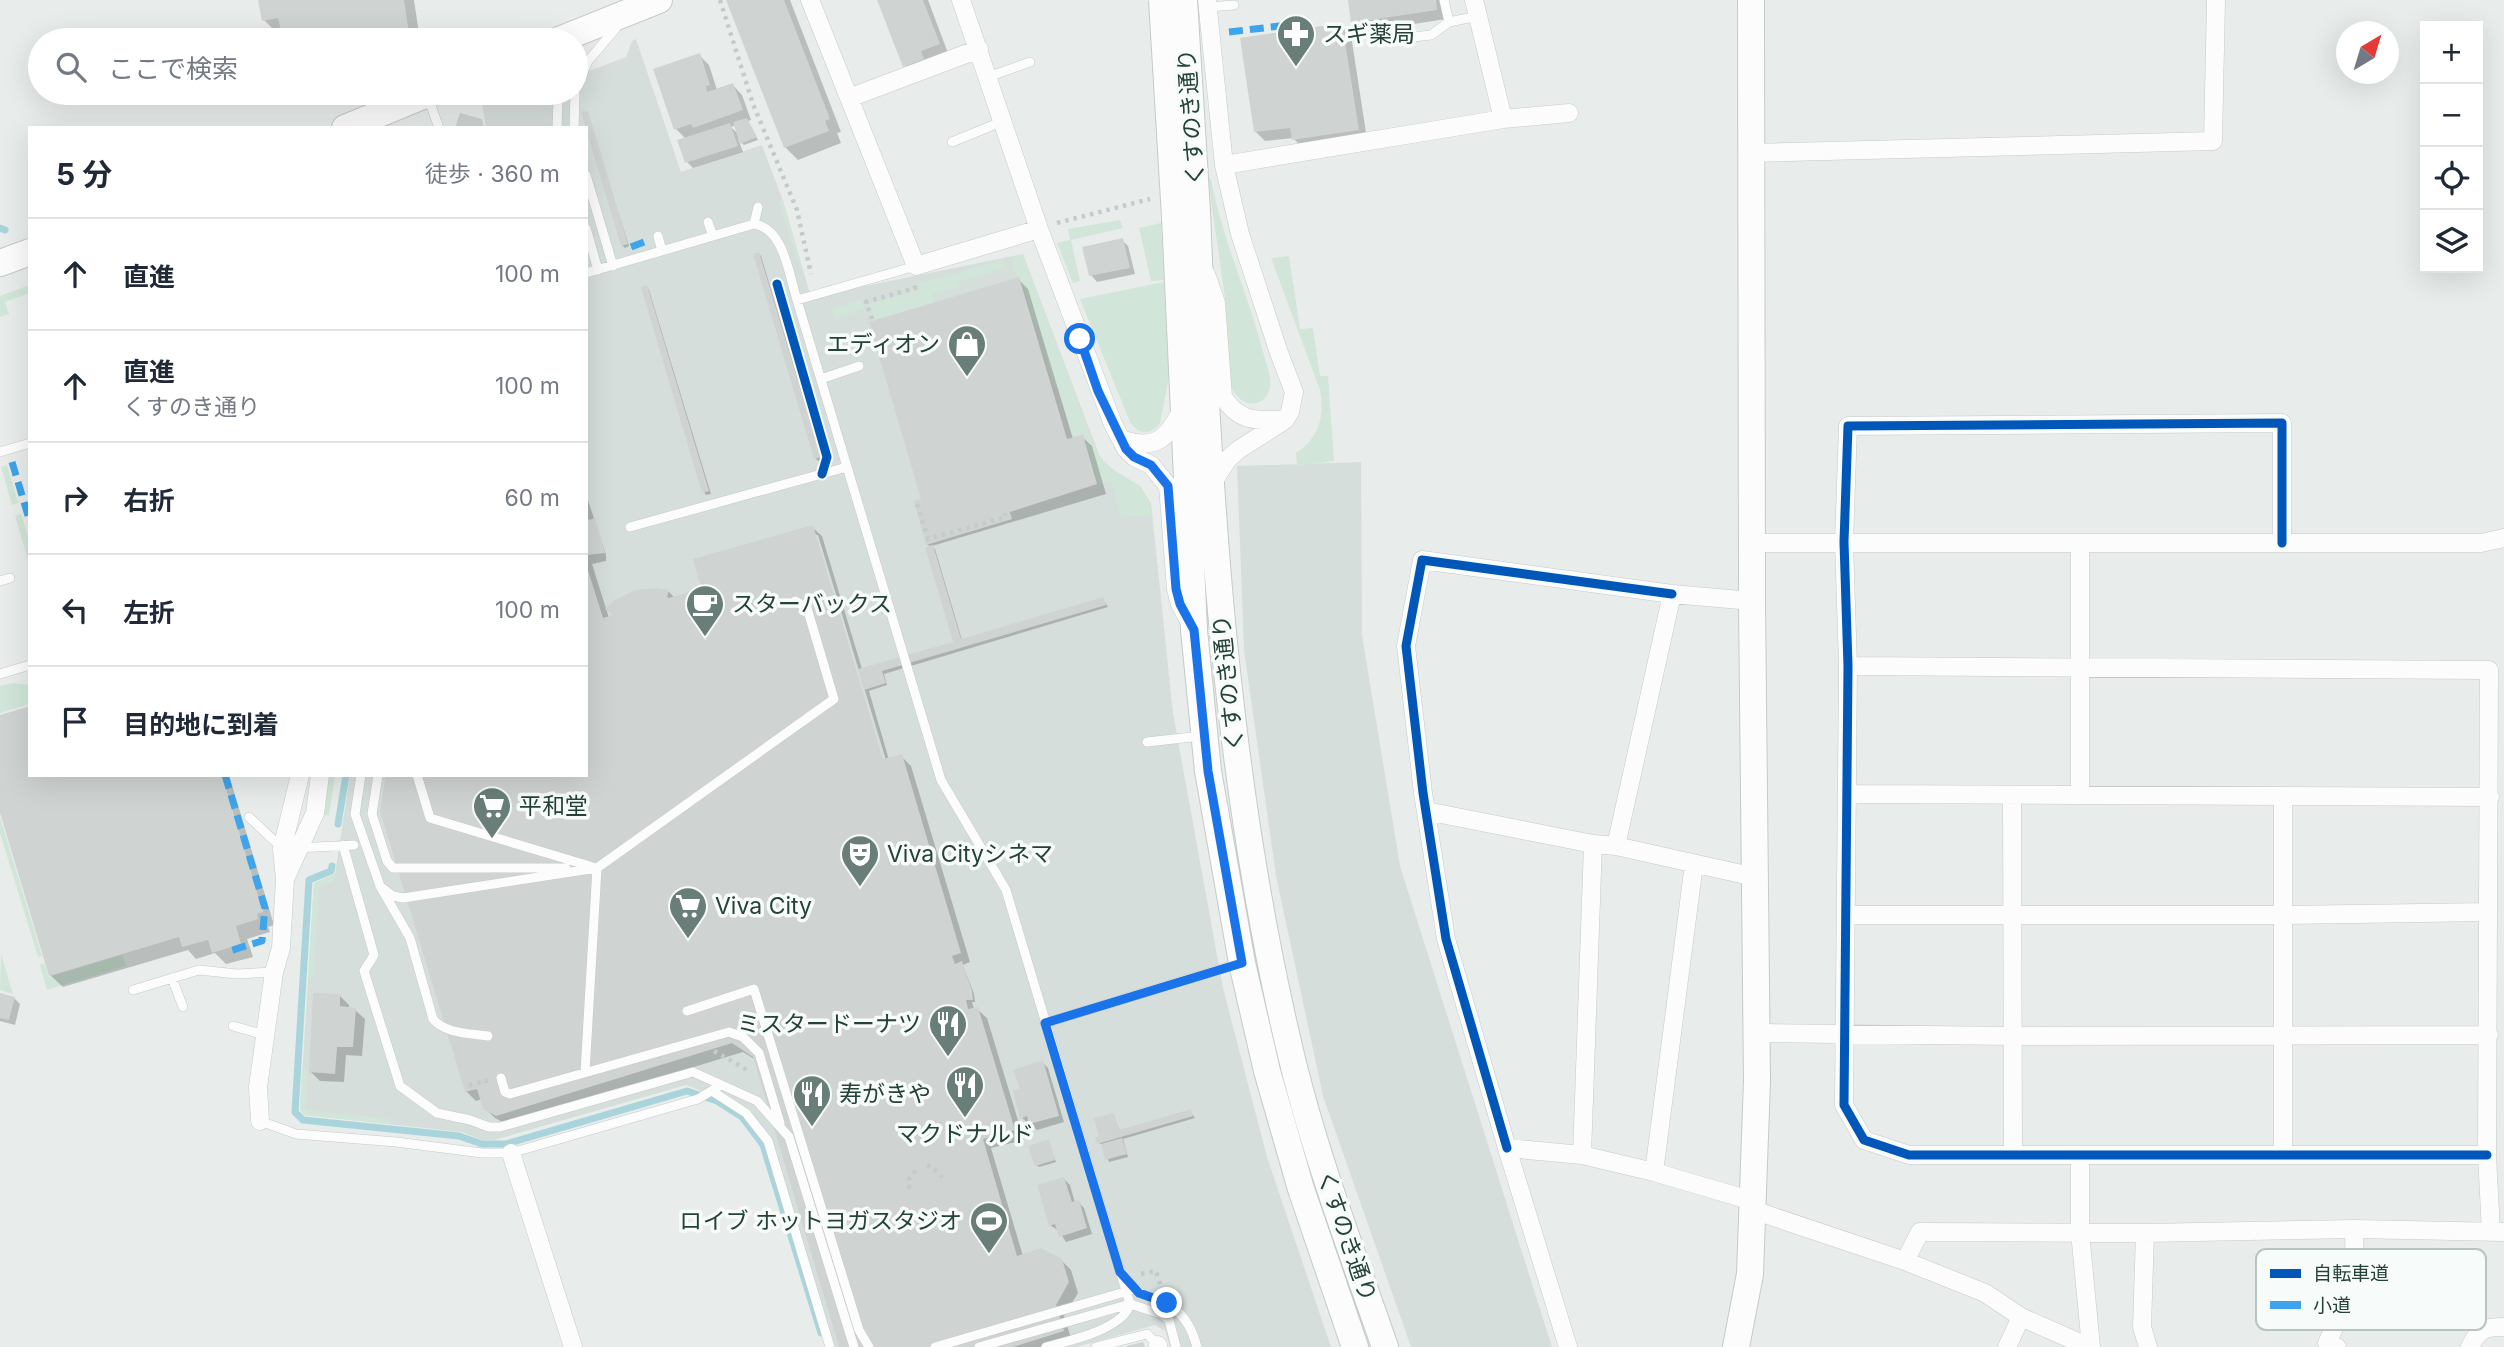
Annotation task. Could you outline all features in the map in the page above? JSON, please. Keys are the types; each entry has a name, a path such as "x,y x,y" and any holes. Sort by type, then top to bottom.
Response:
{"main road":[{"path":"588,28 659,0"},
{"name":"くすのき通り","path":"1162,0 1186,214 1198,253 1220,603 1235,751 1268,950 1292,1062 1326,1177 1385,1347"},
{"path":"1736,1347 1750,1274 1756,1032 1751,0"},
{"name":"くすのき通り","path":"1199,2 1186,214 1185,405 1194,630 1208,771 1242,963 1267,1071 1301,1189 1355,1347"},
{"path":"350,126 400,105"},
{"path":"0,263 28,253"}],"street":[{"path":"810,0 915,274 1039,229"},
{"path":"961,0 1001,122 1098,391 1126,449 1134,457 1151,465 1168,486 1176,589 1180,604 1194,630"},
{"path":"1751,153 2213,141 2216,0"},
{"path":"1199,2 1223,165 1240,234 1294,392 1290,412 1284,419 1228,459 1212,484"},
{"path":"1476,8 1503,119"},
{"path":"849,98 881,80 979,49"},
{"path":"1223,165 1392,132 1569,113"},
{"path":"1198,253 1216,303 1223,397 1231,409 1242,416 1256,420 1284,419"},
{"path":"1121,439 1144,445 1164,437 1185,405"},
{"path":"2282,543 2282,423 1848,426 1844,542 1848,666 1844,1105 1864,1140 1909,1155 2487,1155"},
{"path":"1754,543 2481,543 2504,538"},
{"path":"2080,543 2080,795"},
{"path":"1568,1347 1446,939 1426,811 1406,646 1422,559 1672,593 1752,601"},
{"path":"1616,846 1672,593"},
{"path":"1848,666 2489,670 2487,1155 2497,1232 2354,1229 1920,1233 1905,1261"},
{"path":"261,1121 258,1087 274,972 281,948 285,879 300,777"},
{"path":"290,848 315,813 320,777"},
{"path":"1847,794 2490,797"},
{"path":"2012,796 2013,1154"},
{"path":"2283,796 2283,1154"},
{"path":"1426,811 1592,844 1616,846 1755,877"},
{"path":"1582,1155 1592,844"},
{"path":"1654,1172 1694,863"},
{"path":"1846,915 2488,912"},
{"path":"1756,1032 2012,1036 2489,1035"},
{"path":"1507,1148 1582,1155 1654,1172 1905,1261 1985,1293 2021,1317 2090,1347 2080,1232 2080,1155"},
{"path":"511,1153 573,1347"},
{"path":"2354,1229 2354,1249"},
{"path":"2145,1233 2142,1327 2148,1347"},
{"path":"2007,1347 2021,1317"},
{"path":"2486,1329 2504,1327"},
{"path":"2333,1330 2327,1343 2337,1347"},
{"path":"2470,1347 2476,1335 2484,1330"}],"lane":[{"path":"1444,0 1449,22"},
{"path":"1199,2 1234,5"},
{"path":"1378,41 1431,35 1476,8"},
{"path":"588,64 594,52 632,11"},
{"path":"988,77 1030,62"},
{"path":"432,105 438,126"},
{"path":"557,126 558,105"},
{"path":"574,126 575,105"},
{"path":"952,142 1001,122"},
{"path":"588,182 613,266"},
{"path":"754,224 758,207"},
{"path":"708,222 713,236"},
{"path":"588,272 754,224 764,225 773,232 779,246 941,780 1006,890 1120,1272 1131,1290 1129,1310 1121,1319 1082,1337 1046,1347"},
{"path":"588,235 598,270"},
{"path":"658,236 662,251"},
{"path":"862,270 865,281"},
{"path":"797,300 865,281 915,274"},
{"path":"821,379 859,366"},
{"path":"0,452 28,444"},
{"path":"630,527 847,467"},
{"path":"380,886 393,897 403,898 597,868 834,699 807,608 795,601"},
{"path":"0,674 28,666"},
{"path":"1147,742 1204,735"},
{"path":"361,777 355,814 380,886 410,938 433,1019 446,1029 488,1037"},
{"path":"378,777 372,808 387,862 393,868 597,868"},
{"path":"418,777 430,818 597,868"},
{"path":"249,817 290,848 354,845"},
{"path":"343,845 373,955 364,971 400,1086 436,1113 470,1119 489,1127 499,1127 693,1072 757,1101 789,1137 851,1347"},
{"path":"584,1072 597,868"},
{"path":"1045,1023 1242,963"},
{"path":"133,990 199,970 237,974 274,972"},
{"path":"172,978 183,1007"},
{"path":"687,1010 754,989 859,1330 869,1347"},
{"path":"233,1026 265,1035"},
{"path":"501,1078 505,1092 510,1094 729,1032 743,1037 759,1053 851,1347"},
{"path":"261,1121 296,1134 482,1153 511,1153 698,1099 721,1085"},
{"path":"710,1093 746,1114 768,1141 831,1347"},
{"path":"935,1347 1131,1290 1167,1303 1181,1315 1192,1330 1197,1347"},
{"path":"979,1347 1130,1304 1161,1314 1169,1320 1176,1347"},
{"path":"1096,1347 1147,1334 1158,1346"}],"path":[{"path":"720,0 753,104 797,211 811,274"},
{"path":"1059,230 1056,223 1151,199 1150,186"},
{"path":"872,319 866,302 915,288 915,274"},
{"path":"917,504 929,539 1006,517 1005,513"},
{"path":"729,1059 752,1072"},
{"path":"469,1086 486,1081"},
{"path":"927,1166 939,1173 943,1180"},
{"path":"909,1189 909,1179 918,1168"},
{"path":"1138,1275 1156,1271"}],"shaded area":[{"path":"636,39 681,172 762,145 782,198 811,297 1023,254 1100,457 1114,471 1140,486 1151,503 1173,713 1223,988 1267,1157 1331,1347 1170,1347 1165,1331 1155,1325 1077,1347 834,1347 771,1139 749,1110 686,1085 494,1140 482,1140 462,1132 304,1115 300,1109 314,883 335,874 350,777 588,777 588,126 486,126 482,105 588,105 588,71 626,57 632,41"},
{"path":"1361,462 1362,635 1400,866 1552,1347 1411,1347 1323,1096 1276,876 1244,650 1237,466"}],"green space":[{"path":"1208,179 1211,179 1221,220 1269,373 1270,388 1267,395 1256,403 1242,401 1231,386 1225,298"},
{"path":"783,200 803,270 801,271 779,201"},
{"path":"1120,220 1123,228 1071,240 1080,281 1073,283 1057,243 1070,240 1068,229"},
{"path":"1161,223 1164,280 1151,281 1139,228"},
{"path":"1023,254 1062,360 1058,362 1063,361 1095,448 1102,459 1144,492 1152,515 1121,515 1111,481 1099,485 1084,433 1073,436 1058,387 1054,387 1037,322 1034,322 1020,277 1017,277 1012,257"},
{"path":"1289,256 1300,329 1313,328 1320,376 1328,376 1334,461 1297,466 1296,453 1315,433 1322,409 1320,390 1271,258"},
{"path":"1004,259 1006,268 959,282 960,286 933,294 935,302 875,320 869,304 919,290 918,284"},
{"path":"1164,282 1169,376 1160,424 1145,432 1130,422 1080,299"},
{"path":"28,286 28,294 5,302 9,314 0,317 0,296"},
{"path":"861,300 864,309 835,318 832,309"},
{"path":"7,465 18,503 12,505 1,467"},
{"path":"21,514 28,537 28,560 15,516"},
{"path":"13,683 28,685 28,705 0,713 0,686"},
{"path":"327,777 335,777 329,816 322,811"},
{"path":"0,817 42,956 38,957 0,833"},
{"path":"335,874 334,881 319,887 313,978 308,978 314,883"},
{"path":"1,954 13,994 0,990"},
{"path":"122,955 126,966 47,990 40,965 44,963 49,977"},
{"path":"302,1069 307,1071 305,1110 389,1119 391,1124 304,1115 300,1109"}],"building":[{"path":"258,0 404,0 408,28 280,28 278,18 262,21"},
{"path":"726,0 784,0 830,119 825,121 829,131 784,148"},
{"path":"877,0 923,0 940,44 921,51 924,59 903,67"},
{"path":"1348,0 1436,0 1437,10 1351,23"},
{"path":"1342,23 1359,130 1292,140 1290,128 1254,132 1240,38"},
{"path":"700,53 710,85 706,86 707,92 733,83 743,110 693,128 691,124 674,130 653,69"},
{"path":"588,111 628,244 621,246 588,135 588,126 585,126 581,112"},
{"path":"460,113 482,119 484,126 456,126"},
{"path":"747,118 757,137 740,144 733,122"},
{"path":"730,123 738,146 685,163 677,140"},
{"path":"1123,238 1130,268 1089,276 1082,247"},
{"path":"759,252 821,457 814,459 753,254"},
{"name":"エディオン","path":"1019,277 1067,439 1083,435 1097,484 1010,512 1012,519 926,545 914,501 921,499 869,322"},
{"path":"647,285 709,491 702,493 641,287"},
{"path":"588,518 595,518 605,553 588,555"},
{"name":"Viva City","path":"813,525 883,759 902,754 961,953 952,956 955,964 962,961 972,991 973,1000 966,1000 968,1009 978,1007 1015,1130 983,1139 1017,1256 1041,1248 1062,1259 1069,1282 1056,1305 1064,1331 1013,1347 839,1347 753,1057 732,1043 496,1116 483,1109 477,1089 465,1092 380,811 386,777 588,777 588,570 603,618 613,615 605,609 614,600 636,590 669,590 669,598 701,588 693,559"},
{"path":"933,545 961,639 1103,597 1106,605 882,671 886,683 864,690 858,669 953,642 925,547"},
{"path":"28,707 28,777 223,777 263,912 257,914 258,919 236,926 241,944 212,953 208,940 182,947 179,937 49,976 0,813 0,715"},
{"path":"0,993 15,997 9,1020 0,1018"},
{"path":"313,993 340,994 340,1006 356,1008 353,1047 337,1047 335,1074 309,1072"},
{"path":"1043,1060 1059,1116 1029,1124 1027,1116 1020,1119 1013,1091 1020,1089 1013,1070"},
{"path":"1191,1109 1193,1116 1097,1144 1095,1137 1099,1136 1094,1118 1114,1113 1119,1130"},
{"path":"1122,1138 1127,1154 1105,1160 1101,1144"},
{"path":"1049,1139 1055,1160 1035,1166 1028,1146"},
{"path":"1064,1177 1072,1202 1079,1200 1087,1228 1059,1237 1055,1224 1049,1226 1037,1185"},
{"path":"1143,1342 1145,1347 1127,1347 1127,1346"}],"waterway":[{"path":"0,228 5,230"},
{"path":"338,824 346,777"},
{"path":"332,866 331,871 309,880 295,1112 303,1120 459,1136 482,1144 506,1144 687,1091 717,1101 742,1117 763,1145 821,1333"}],"marked path":[{"path":"1229,32 1297,24 1297,30"},
{"path":"631,247 644,242"},
{"path":"12,462 28,515"},
{"path":"226,777 265,908 262,941 226,952"}],"cycle path":[{"path":"777,284 827,457 822,474"},
{"path":"2282,543 2282,423 1848,426 1844,542 1848,666 1844,1105 1864,1140 1909,1155 2487,1155"},
{"path":"1507,1148 1446,939 1423,793 1406,646 1422,560 1672,594"}],"place":[{"name":"スギ薬局","path":"1296,68"},
{"name":"エディオン","path":"967,378"},
{"name":"スターバックス","path":"705,638"},
{"name":"平和堂","path":"492,840"},
{"name":"Viva Cityシネマ","path":"860,888"},
{"name":"Viva City","path":"688,940"},
{"name":"ミスタードーナツ","path":"948,1058"},
{"name":"マクドナルド","path":"965,1119"},
{"name":"寿がきや","path":"812,1128"},
{"name":"ロイブ ホットヨガスタジオ","path":"989,1255"}],"route":[{"path":"1080,339 1098,391 1126,449 1134,457 1151,465 1168,486 1176,589 1180,604 1194,630 1208,771 1242,963 1045,1023 1120,1272 1139,1293 1167,1303"}]}
